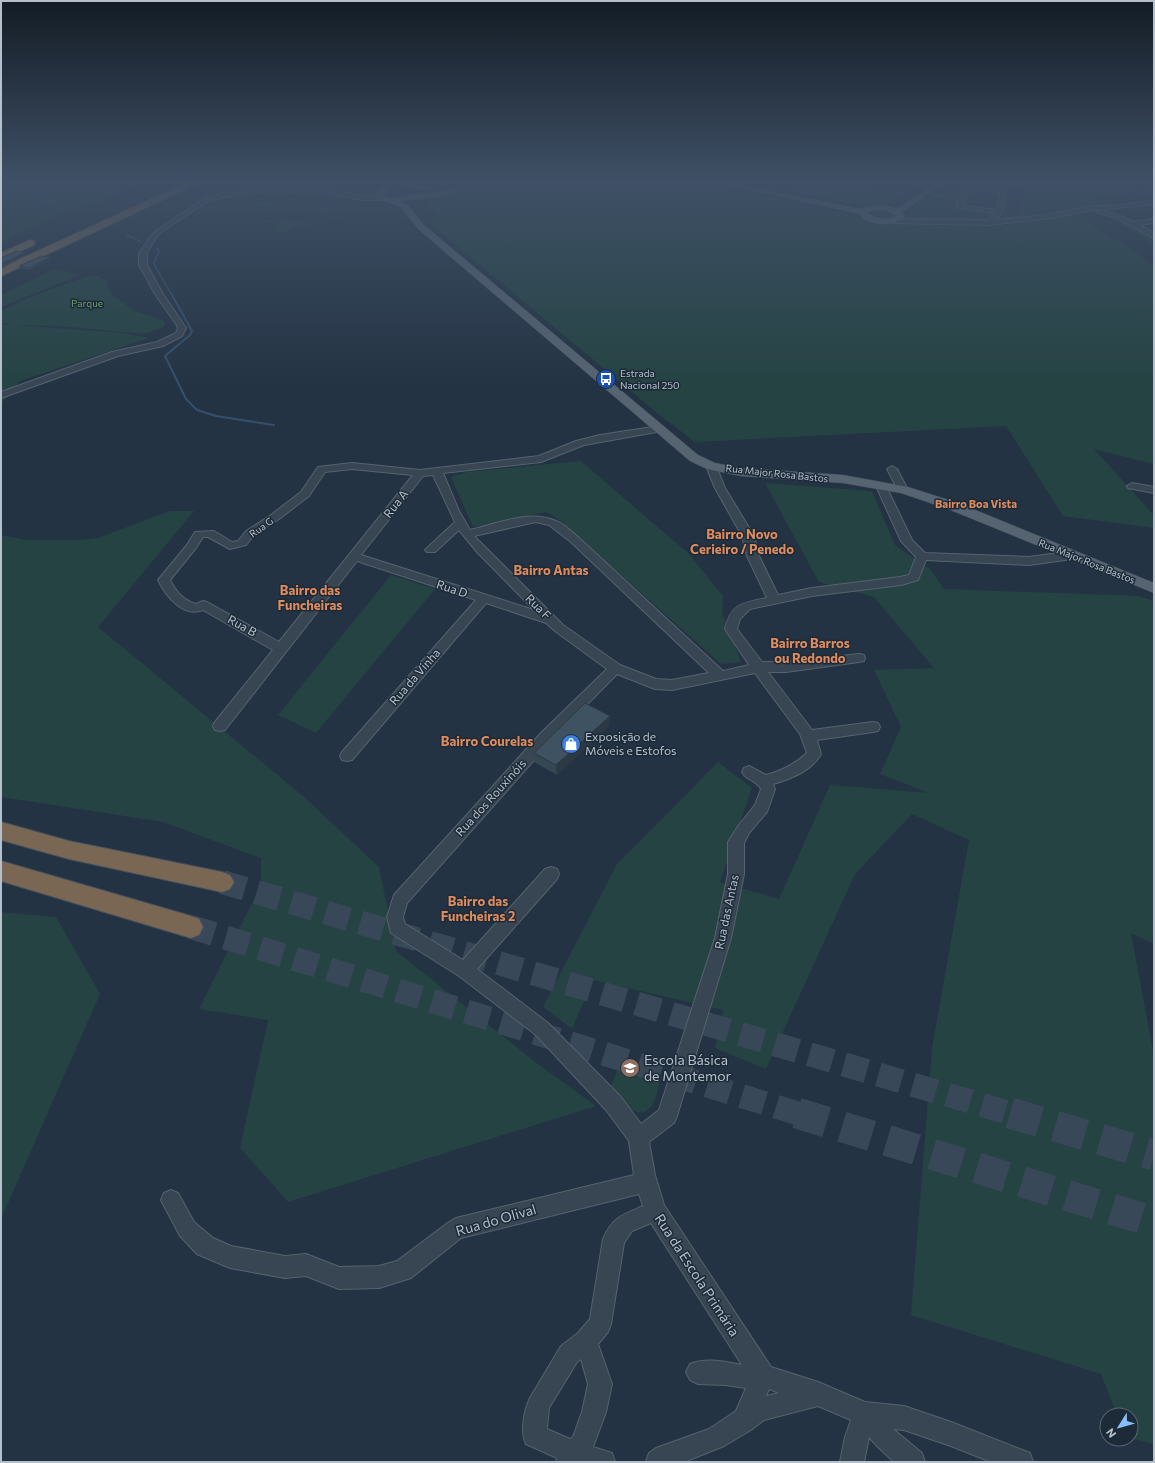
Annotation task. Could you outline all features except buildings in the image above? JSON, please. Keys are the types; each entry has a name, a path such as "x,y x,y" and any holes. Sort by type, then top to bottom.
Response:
{"highway":[{"path":"1,257 17,249"},
{"path":"1,273 50,249"},
{"path":"1,820 45,834 91,854"},
{"path":"1,831 69,850 222,882"},
{"path":"1,871 191,927"}],"main road":[{"name":"Rua Major Rosa Bastos","path":"446,249 694,458 711,466 741,472 843,479 903,490 953,506 1154,588"}],"street":[{"path":"1,395 115,354 160,344 179,334 182,328 180,324 159,294 143,265 143,253 145,249"},
{"path":"420,473 541,459 593,439 659,429"},
{"name":"Rua G","path":"203,605 198,608 186,606 175,599 169,592 164,580 192,546 199,534 210,533 230,546 242,543 250,533 275,518 304,494 322,469 352,466 420,473"},
{"path":"711,466 720,488 748,536 753,556 774,600"},
{"path":"892,469 903,490"},
{"name":"Rua F","path":"437,471 460,522 467,534 481,550 559,628 615,668 634,677 655,684 672,685 759,667 786,667 859,658"},
{"name":"Rua A","path":"220,726 280,648 355,557 420,473"},
{"path":"881,486 907,541 922,556 1029,561 1072,555"},
{"path":"1132,486 1154,490"},
{"path":"467,534 521,521 536,519 553,523 575,540 720,676"},
{"path":"431,550 460,522"},
{"path":"749,772 764,781 781,776 806,763 814,754 813,746 808,736 779,698 759,667 731,629 734,617 746,606 812,592 901,582 914,577 922,556"},
{"name":"Rua D","path":"355,557 483,599 550,619"},
{"name":"Rua da Vinha","path":"347,756 483,599"},
{"name":"Rua B","path":"203,605 280,648"},
{"name":"Rua dos Rouxinóis","path":"466,970 397,928 395,917 400,900 546,737 615,668"},
{"path":"808,736 873,727"},
{"name":"Rua das Antas","path":"639,1138 666,1116 691,1043 723,938 736,874 736,842 744,829 762,808 768,789 764,781"},
{"path":"551,874 466,970 542,1029 613,1103 639,1138"},
{"name":"Rua da Escola Primária","path":"639,1138 641,1159 646,1182 655,1211 763,1376"},
{"name":"Rua do Olival","path":"171,1200 187,1229 205,1246 230,1257 285,1267 306,1265 340,1278 378,1277 403,1270 456,1228 646,1182"},
{"path":"603,1462 571,1458 534,1436 538,1406 569,1354 586,1341 600,1324 614,1239 625,1224 655,1211"},
{"path":"571,1458 582,1445 594,1412 600,1384 586,1341"},
{"path":"698,1372 725,1373 747,1377 763,1376 818,1394 865,1414 904,1418 951,1434 1022,1462"},
{"path":"743,1422 763,1376"},
{"path":"658,1462 665,1457 716,1438 743,1422 759,1410 818,1394"},
{"path":"852,1462 857,1437 865,1414"},
{"path":"865,1414 886,1439 913,1462"}],"green space":[{"path":"461,249 1132,249 1154,268 1154,464 1094,449 1154,515 1154,528 1063,516 1006,426 695,442 657,413"},
{"path":"55,269 80,275 1,307 1,295"},
{"name":"Parque","path":"89,276 100,276 106,281 110,293 135,311 165,321 164,327 144,334 58,326 16,325 122,333 149,338 20,381 1,404 1,324 12,325 1,322 1,311 30,297"},
{"path":"581,461 689,554 723,596 722,613 741,662 721,664 557,518 546,512 473,527 451,477 467,472"},
{"path":"765,483 872,491 895,545 930,569 944,589 1140,596 1154,601 1154,944 1131,933 1154,1056 1154,1444 1139,1440 1139,1407 1114,1407 1101,1374 911,1315 932,1048 969,840 912,814 855,874 766,1069 715,1048 723,1010 593,980 572,1029 543,1007 617,864 718,762 752,788 720,882 779,899 830,785 929,793 880,774 901,727 874,670 934,668 874,597 819,582"},
{"path":"170,511 194,511 98,627 303,796 379,867 396,951 534,1061 596,1106 288,1202 240,1148 268,1020 199,1009 261,885 261,858 163,822 1,797 1,535 26,540 81,540 98,538"},
{"path":"391,575 435,589 316,733 278,715"},
{"path":"1,912 56,917 100,994 1,1219"},
{"path":"621,1062 661,1078 651,1107 643,1113 632,1110 626,1106 611,1086"}],"waterway":[{"path":"158,249 159,251 154,264 171,294"},
{"path":"171,293 192,331 190,335 165,356 186,399 197,410 216,416 274,425"}],"tunnel":[{"path":"222,882 1013,1114"},
{"path":"191,927 800,1114"},
{"path":"797,1113 1154,1222"},
{"path":"1010,1113 1154,1155"}],"place":[{"name":"Estrada Nacional 250","path":"606,379"},
{"name":"Exposição de Móveis e Estofos","path":"571,744"},
{"name":"Escola Básica de Montemor","path":"630,1068"}],"district":[{"name":"Bairro Boa Vista","path":"976,504"},
{"name":"Bairro Novo Cerieiro / Penedo","path":"742,542"},
{"name":"Bairro Antas","path":"551,570"},
{"name":"Bairro das Funcheiras","path":"310,598"},
{"name":"Bairro Barros ou Redondo","path":"810,650"},
{"name":"Bairro Courelas","path":"487,741"},
{"name":"Bairro das Funcheiras 2","path":"478,908"}]}
